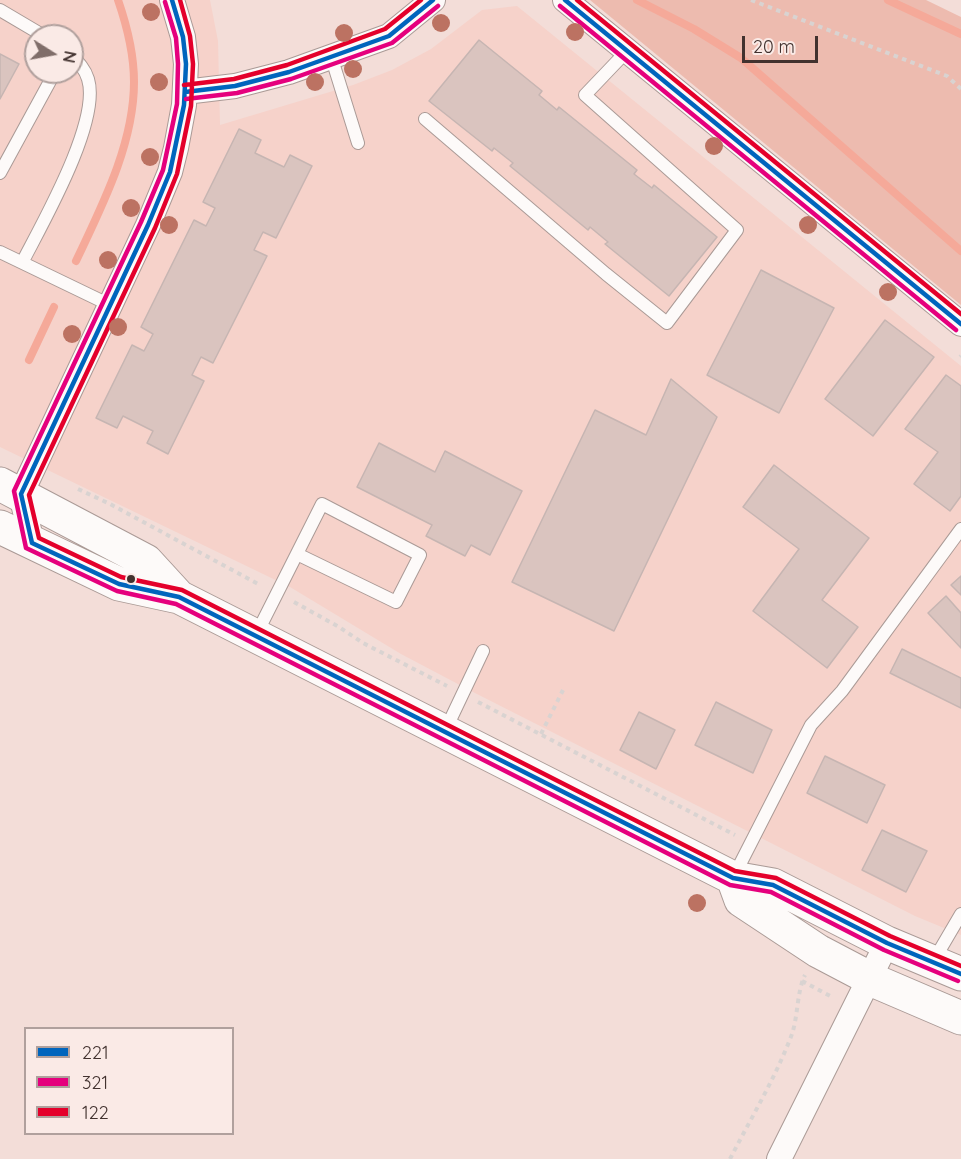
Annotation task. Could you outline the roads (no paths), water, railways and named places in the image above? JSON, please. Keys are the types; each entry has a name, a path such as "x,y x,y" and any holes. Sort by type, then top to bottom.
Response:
{"main road":[{"path":"7,493 146,561 179,597"},
{"path":"0,527 119,584 179,597 733,878 773,885 887,943 946,968"},
{"path":"733,878 741,900 818,951 869,979 961,1018"}],"street":[{"path":"32,543 7,493 84,364 170,172 185,92 186,64 183,37 172,0"},
{"path":"185,92 235,86 289,72 389,36 433,0"},
{"path":"564,0 961,324"},
{"path":"778,1159 887,943"}],"lane":[{"path":"0,10 24,24"},
{"path":"424,119 606,274 667,322 737,230 585,95 627,51"},
{"path":"332,56 358,143"},
{"path":"23,261 68,172 90,102 89,80 84,71"},
{"path":"0,173 48,84"},
{"path":"0,252 23,261 110,305"},
{"path":"255,636 322,504 420,555 396,602 297,554"},
{"path":"733,878 811,725 842,691 961,529"},
{"path":"445,731 483,651"},
{"path":"946,968 961,914"}],"waterway":[{"path":"76,261 115,174 123,151 133,105 133,61 118,0"},
{"path":"637,0 694,29 741,58 961,251"},
{"path":"888,0 961,34"},
{"path":"29,360 54,307"}]}
